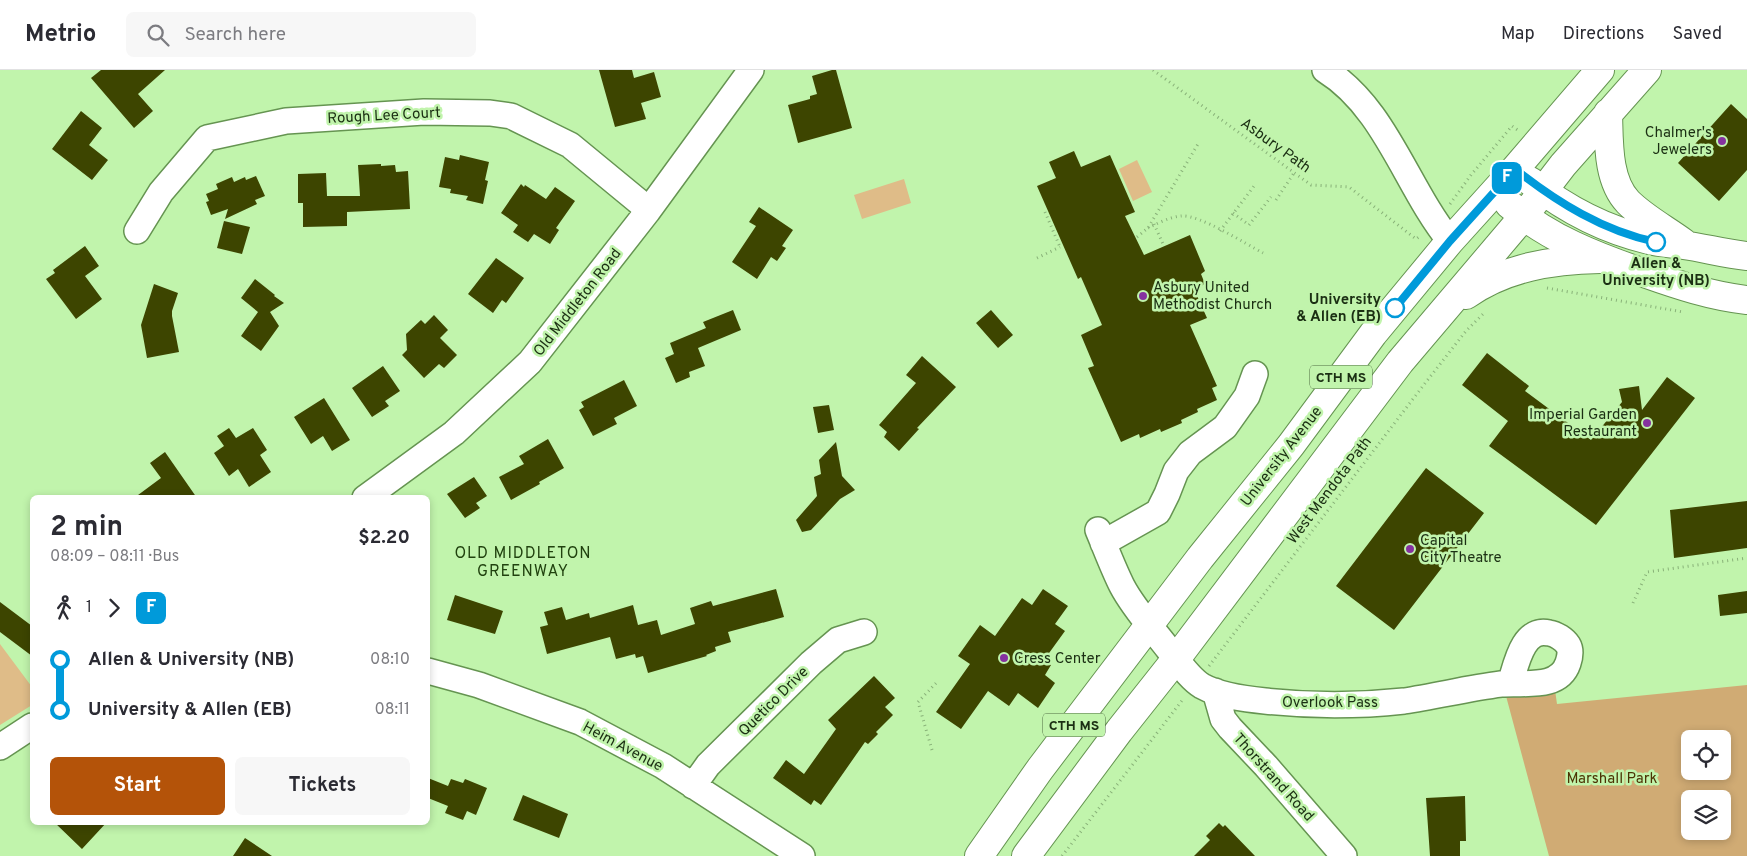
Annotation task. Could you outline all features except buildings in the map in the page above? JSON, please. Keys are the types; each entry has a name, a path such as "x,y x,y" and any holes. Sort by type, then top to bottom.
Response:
{"main road":[{"name":"University Avenue","path":"979,856 1040,769 1200,558 1291,445 1373,334 1450,241 1495,192 1600,70"},
{"name":"CTH MS","path":"1026,856 1400,362 1646,70"},
{"path":"1608,113 1612,162 1616,182 1622,194 1629,203 1644,215 1687,245"},
{"path":"1515,169 1569,207 1625,233 1656,242 1687,245 1727,254 1747,256"},
{"path":"1495,192 1523,217 1539,227 1604,259 1689,289 1747,300"},
{"path":"1446,308 1479,286 1512,271 1569,260 1604,259"}],"street":[{"name":"Old Middleton Road","path":"370,495 454,433 530,362 648,211 751,70"},
{"path":"1325,70 1346,86 1391,144 1426,209 1450,241"},
{"name":"Rough Lee Court","path":"137,231 161,192 207,138 286,121 424,112 490,113 511,116 570,145 648,211"},
{"path":"1205,686 1176,659 1123,587 1100,536 1158,512 1176,471 1190,453 1225,427 1247,396 1255,374"},
{"name":"Quetico Drive","path":"693,786 708,765 811,663 838,640 864,632"},
{"name":"Heim Avenue","path":"430,672 479,685 580,722 663,766 802,856"},
{"name":"Overlook Pass","path":"1205,686 1244,699 1298,704 1350,705 1404,701 1510,684"},
{"name":"Thorstrand Road","path":"1205,686 1230,728 1266,766 1344,856"},
{"path":"0,747 30,727"}],"path":[{"name":"Asbury Path","path":"1153,70 1311,185 1349,187 1416,239"},
{"path":"1451,202 1470,175 1512,126"},
{"path":"1148,228 1198,144"},
{"path":"1276,200 1294,172"},
{"path":"1220,231 1254,186"},
{"path":"1233,213 1249,225 1271,197"},
{"path":"1038,258 1060,247 1045,212"},
{"path":"1137,237 1154,224 1182,216 1196,218 1264,253"},
{"path":"1154,224 1163,244"},
{"path":"1544,288 1686,312"},
{"name":"West Mendota Path","path":"1062,856 1205,686 1426,382 1466,331 1487,310"},
{"path":"1633,603 1647,572 1747,558"},
{"path":"932,750 918,702 938,681"}],"shaded area":[{"path":"1137,160 1152,192 1133,201 1119,169"},
{"path":"904,179 911,203 862,219 854,195"},
{"path":"0,644 30,684 30,706 0,725"}],"green space":[{"name":"Marshall Park","path":"1747,685 1747,856 1549,856 1506,696 1555,690 1557,704"}],"bus line":[{"name":"F","path":"1395,308 1450,241 1515,169 1560,203 1620,232 1656,242"}],"place":[{"name":"Chalmer's Jewelers","path":"1722,141"},
{"name":"Allen & University (NB)","path":"1656,242"},
{"name":"Asbury United Methodist Church","path":"1143,296"},
{"name":"University & Allen (EB)","path":"1395,308"},
{"name":"Imperial Garden Restaurant","path":"1647,423"},
{"name":"Capital City Theatre","path":"1410,549"},
{"name":"Cress Center","path":"1004,658"}],"district":[{"name":"OLD MIDDLETON GREENWAY","path":"523,561"}]}
